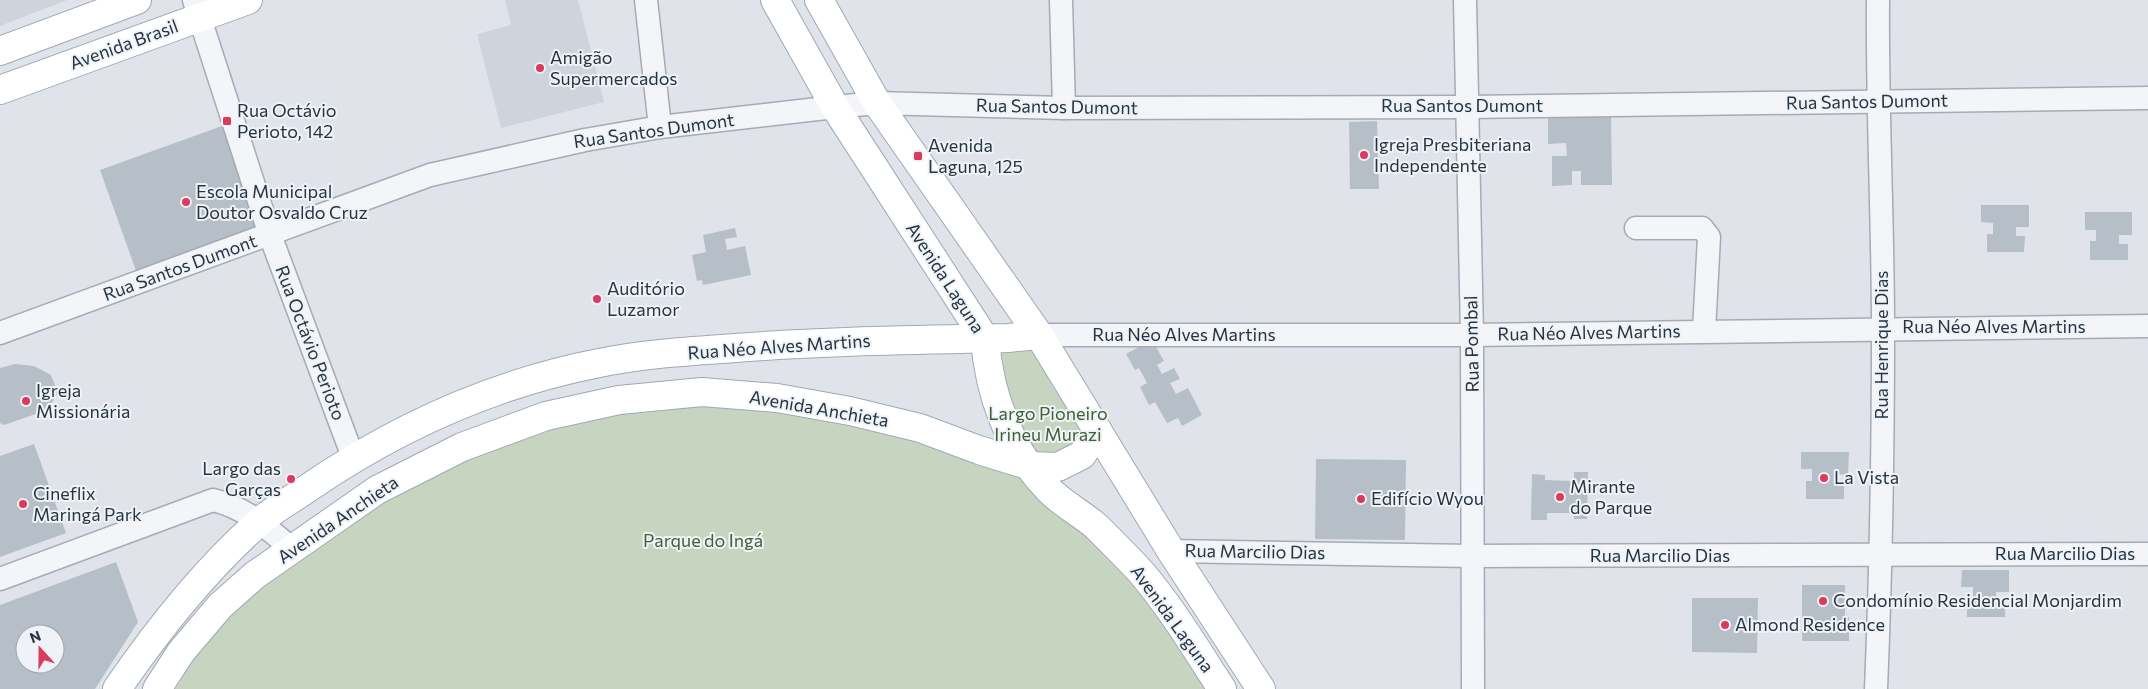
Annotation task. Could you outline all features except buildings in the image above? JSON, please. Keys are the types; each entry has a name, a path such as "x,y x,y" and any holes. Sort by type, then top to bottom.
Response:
{"main road":[{"path":"0,51 137,0"},
{"name":"Avenida Brasil","path":"0,90 197,8 248,0"},
{"name":"Avenida Laguna","path":"775,0 835,107 985,339 987,367 997,404 1014,443 1049,490 1097,528 1140,571 1183,627 1222,689"},
{"name":"Avenida Laguna","path":"819,0 877,102 1039,336 1171,550 1260,689"},
{"name":"Rua Néo Alves Martins","path":"259,522 353,457 425,420 506,386 600,362 698,350 795,344 1039,336"},
{"name":"Avenida Anchieta","path":"157,689 181,652 220,606 255,575 377,490 462,447 546,416 619,400 702,392 776,398 850,411 920,428 979,450 1031,466 1058,466 1082,455 1098,431"},
{"path":"117,689 149,642 188,594 259,522"}],"street":[{"path":"646,0 660,127"},
{"path":"1061,0 1064,108"},
{"name":"Rua Pombal","path":"1464,0 1472,335 1473,689"},
{"name":"Rua Henrique Dias","path":"1876,689 1881,555 1883,328 1877,102 1878,0"},
{"name":"Rua Octávio Perioto","path":"197,8 270,235 353,457"},
{"name":"Rua Santos Dumont","path":"0,333 430,175 556,145 660,127 877,102 1064,108 1467,107 2148,98"},
{"path":"1636,228 1702,228 1707,231 1709,237 1704,331"},
{"name":"Rua Néo Alves Martins","path":"1039,336 1472,335 1883,328 2148,326"},
{"path":"0,579 213,500 230,503 259,522 293,550"},
{"name":"Rua Marcilio Dias","path":"1171,550 1472,556 2148,554"}],"shaded area":[{"path":"0,0 67,0 0,26"},
{"name":"Amigão Supermercados","path":"505,0 578,0 604,102 501,128 477,34 511,25"}],"green space":[{"name":"Parque do Ingá","path":"1039,335 1098,431 1032,466 1097,528 1222,689 165,689 223,614 377,490 546,416 777,398 1030,466 985,339"}],"place":[{"name":"Amigão Supermercados","path":"540,68"},
{"name":"Rua Octávio Perioto, 142","path":"227,121"},
{"name":"Igreja Presbiteriana Independente","path":"1364,155"},
{"name":"Avenida Laguna, 125","path":"918,156"},
{"name":"Escola Municipal Doutor Osvaldo Cruz","path":"186,202"},
{"name":"Auditório Luzamor","path":"597,299"},
{"name":"Igreja Missionária","path":"26,401"},
{"name":"La Vista","path":"1824,478"},
{"name":"Largo das Garças","path":"291,479"},
{"name":"Mirante do Parque","path":"1560,497"},
{"name":"Edifício Wyou","path":"1361,499"},
{"name":"Cineflix Maringá Park","path":"23,504"},
{"name":"Condomínio Residencial Monjardim","path":"1823,601"},
{"name":"Almond Residence","path":"1725,625"}],"park label":[{"name":"Largo Pioneiro Irineu Murazi","path":"1048,424"}]}
